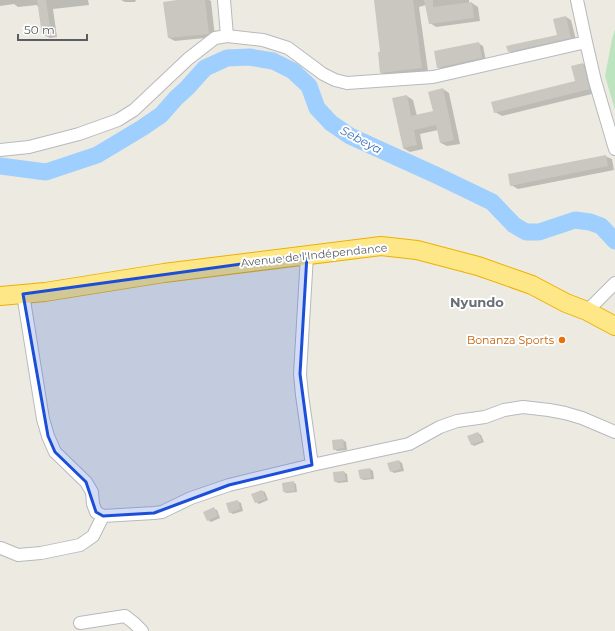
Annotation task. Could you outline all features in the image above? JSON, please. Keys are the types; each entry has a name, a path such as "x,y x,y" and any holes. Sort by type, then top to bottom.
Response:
{"highway":[{"name":"Avenue de l'Indépendance","path":"0,296 46,292 164,273 381,246 417,250 478,266 532,285 615,326"}],"street":[{"path":"224,0 227,36"},
{"path":"577,0 595,81 615,149"},
{"path":"0,150 29,146 79,134 118,120 134,110 188,58 215,38 227,36 263,40 288,48 323,74 335,80 347,83 433,77 586,42"},
{"path":"307,255 300,374 312,465"},
{"path":"587,312 615,283"},
{"path":"23,294 43,419 48,436 55,452 86,482 92,492 93,504 96,512 103,516 162,512 191,498 229,485 409,444 440,427 457,421 485,417 504,410 523,407 565,413 582,418 615,432"},
{"path":"1,548 18,555 41,553 80,546 93,536 103,516"},
{"path":"80,623 125,616 142,631"}],"highlighted area":[{"path":"307,255 300,374 312,465 229,485 154,513 103,516 96,512 86,482 55,452 48,436 23,294"}],"green space":[{"path":"615,29 615,110 605,76"}],"building":[{"path":"37,0 46,0 51,34 42,35"},
{"path":"177,0 205,0 209,34 168,38 163,2"},
{"path":"374,0 413,0 422,68 380,73 378,52 380,52"},
{"path":"424,0 433,0 433,7 472,2 474,18 429,24"},
{"path":"566,16 571,38 508,52 506,46 557,35 553,19"},
{"path":"479,42 482,58 437,68 434,51"},
{"path":"583,63 590,89 494,113 491,102 575,81 571,66"},
{"path":"443,88 454,140 440,143 436,125 414,130 417,145 403,148 392,98 407,95 411,116 433,111 428,92"},
{"path":"606,155 608,166 510,186 508,174"},
{"path":"478,432 482,441 471,445 467,436"},
{"path":"343,439 344,448 333,450 332,440"},
{"path":"399,460 401,469 390,472 387,463"},
{"path":"370,468 371,478 360,479 358,470"},
{"path":"344,471 346,480 334,482 333,472"},
{"path":"294,481 295,491 283,492 282,483"},
{"path":"262,490 266,499 255,503 251,494"},
{"path":"238,500 240,509 229,513 226,503"},
{"path":"214,507 218,516 207,521 203,512"}],"waterway":[{"name":"Sebeya","path":"0,166 46,172 97,155 161,115 205,68 227,58 249,57 273,61 293,71 309,86 317,108 331,123 350,136 492,202 514,225 526,232 539,232 575,220 590,222 601,226 615,241"}],"place":[{"name":"Bonanza Sports","path":"562,340"}],"district":[{"name":"Nyundo","path":"477,302"}]}
